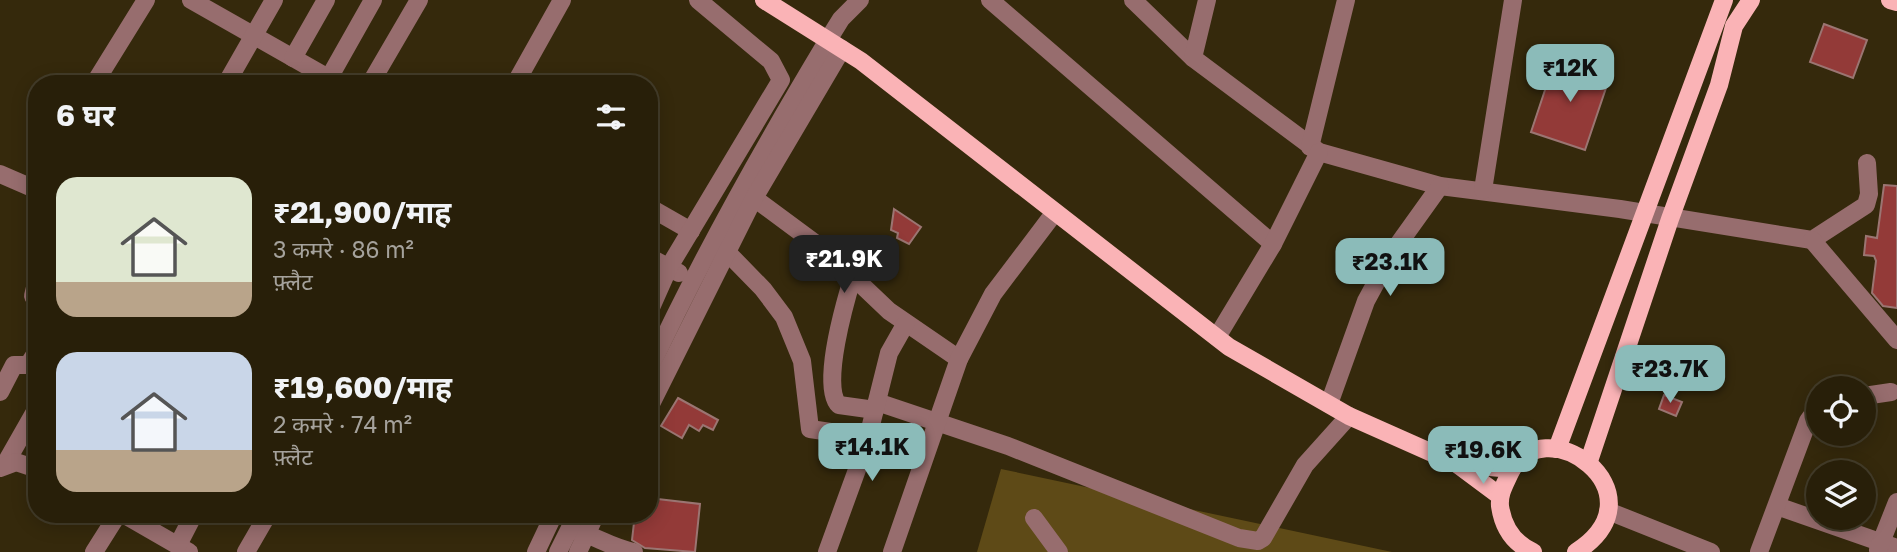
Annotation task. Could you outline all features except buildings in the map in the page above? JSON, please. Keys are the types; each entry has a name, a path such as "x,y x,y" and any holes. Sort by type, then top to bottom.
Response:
{"main road":[{"path":"764,0 835,45 1217,337 1349,416 1457,464 1500,496"},
{"path":"1557,449 1647,214 1724,0"},
{"path":"1588,461 1670,219 1719,85 1734,26 1751,0"},
{"path":"1890,0 1897,2"},
{"path":"1526,550 1510,535 1502,519 1500,496 1512,469 1524,458 1540,451 1557,449 1574,453 1588,461 1600,475 1607,492 1608,511 1602,528 1591,542 1576,552"},
{"path":"1457,464 1512,469"}],"street":[{"path":"100,75 146,0"},
{"path":"192,0 323,75"},
{"path":"231,75 274,0"},
{"path":"293,58 326,0"},
{"path":"337,75 373,0"},
{"path":"375,75 419,0"},
{"path":"521,75 562,0"},
{"path":"658,292 669,267 780,80 771,61 698,0"},
{"path":"658,390 754,198 835,45 841,19 860,0"},
{"path":"990,0 1273,244"},
{"path":"1133,0 1193,58 1315,150 1440,186 1483,190 1812,240 1897,340"},
{"path":"1193,58 1207,0"},
{"path":"1217,337 1273,244 1315,150 1346,0"},
{"path":"1483,190 1513,0"},
{"path":"658,351 739,188 835,45"},
{"path":"1812,240 1866,205 1869,194 1867,163"},
{"path":"0,174 28,186"},
{"path":"1329,404 1366,301 1392,253 1440,186"},
{"path":"754,198 827,252 906,323 960,359"},
{"path":"658,212 691,231"},
{"path":"892,552 960,359 993,294 1055,212"},
{"path":"714,237 726,253 745,269 784,317 802,361 810,429 851,435 866,445"},
{"path":"658,262 691,281"},
{"path":"853,276 836,334 833,395 839,405 876,406 940,422 1235,545 1263,538 1306,465 1349,416"},
{"path":"827,552 866,445 880,380 889,353 906,323"},
{"path":"0,392 14,365 28,365"},
{"path":"1876,394 1891,392"},
{"path":"2,467 28,423"},
{"path":"1759,552 1806,426"},
{"path":"2,467 24,463 28,465"},
{"path":"1776,506 1885,547 1897,502"},
{"path":"1608,511 1711,552"},
{"path":"1034,518 1059,552"},
{"path":"94,552 115,523"},
{"path":"137,523 183,549 191,523"},
{"path":"249,551 263,523"},
{"path":"536,552 550,523"},
{"path":"558,552 578,525"},
{"path":"578,525 578,552"},
{"path":"578,525 615,549 634,552"}],"shaded area":[{"path":"1001,469 1392,552 977,552"}]}
